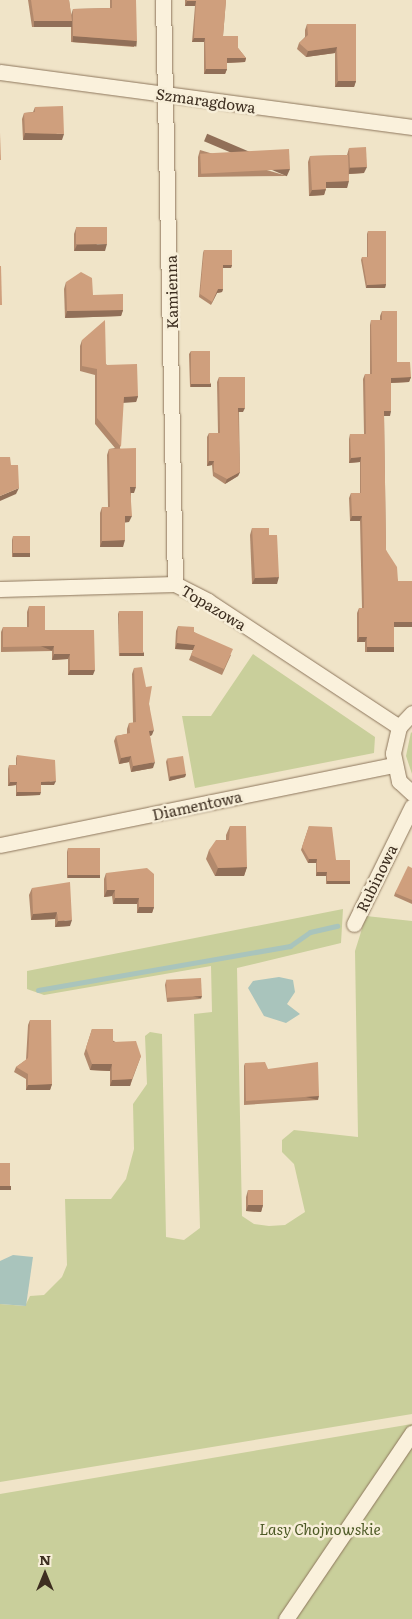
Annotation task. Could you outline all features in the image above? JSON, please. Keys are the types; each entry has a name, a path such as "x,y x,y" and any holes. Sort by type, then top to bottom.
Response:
{"street":[{"name":"Kamienna","path":"163,0 175,584"},
{"name":"Szmaragdowa","path":"0,72 412,127"},
{"name":"Topazowa","path":"0,589 175,584 208,601 399,727"},
{"path":"412,713 399,727 393,744 394,765 399,781 412,793"},
{"name":"Diamentowa","path":"0,845 394,765"},
{"name":"Rubinowa","path":"354,924 412,806"},
{"path":"286,1619 412,1433"}],"green space":[{"path":"253,654 375,737 374,753 195,788 182,716 211,716"},
{"path":"412,733 412,774 406,756"},
{"path":"343,909 341,943 237,968 242,1216 254,1224 269,1226 285,1225 305,1212 294,1164 282,1152 282,1140 294,1130 358,1137 355,951 366,916 412,921 412,1414 0,1482 0,1304 25,1306 30,1296 44,1295 62,1277 67,1265 65,1199 111,1199 126,1179 134,1149 133,1104 147,1084 145,1036 150,1032 162,1034 166,1237 184,1240 200,1228 194,1014 212,1012 211,966 44,995 27,989 27,971"},
{"name":"Lasy Chojnowskie","path":"412,1424 412,1619 0,1619 0,1494"}],"water":[{"path":"279,977 293,980 295,992 287,1004 300,1014 286,1023 264,1016 248,988 253,981"},
{"path":"13,1255 33,1257 26,1306 0,1304 0,1261"}],"building":[{"path":"31,0 69,0 72,21 34,21"},
{"path":"112,0 136,0 137,41 73,36 73,9 112,8"},
{"path":"187,0 226,0 223,36 238,36 238,48 246,58 227,58 227,69 206,69 205,38 194,38 196,1"},
{"path":"307,24 356,24 356,81 338,81 337,47 308,51 299,43 308,35"},
{"path":"63,106 64,134 25,133 24,113 35,112 35,107"},
{"path":"366,147 367,167 350,168 349,148"},
{"path":"289,149 290,169 201,174 200,154"},
{"path":"348,155 349,181 326,182 326,189 312,190 310,156"},
{"path":"76,227 107,227 107,244 76,244"},
{"path":"368,231 386,231 386,284 367,285 362,257 368,257"},
{"path":"204,250 232,250 232,265 223,265 223,289 218,289 212,302 200,294"},
{"path":"1,266 2,305 0,305"},
{"path":"81,272 92,278 93,295 123,294 123,310 67,311 66,282"},
{"path":"382,311 397,311 397,362 410,362 411,377 391,378 391,411 384,411 386,550 397,567 398,581 412,581 412,622 394,622 394,647 367,647 367,637 359,637 359,608 364,608 362,516 352,516 351,493 361,493 361,457 351,458 350,434 366,434 365,374 372,374 371,320 382,320"},
{"path":"105,320 106,365 137,364 138,396 124,397 121,447 97,418 97,369 82,366 82,340"},
{"path":"191,351 210,351 210,384 191,384"},
{"path":"219,377 245,377 245,408 238,408 240,472 227,479 214,472 214,461 209,461 209,433 220,433"},
{"path":"136,448 136,487 130,487 132,516 125,516 125,540 102,541 102,507 110,507 109,449"},
{"path":"0,457 10,457 11,465 18,465 19,488 0,496"},
{"path":"252,528 269,528 269,535 277,535 279,577 255,578"},
{"path":"13,536 30,536 30,553 13,553"},
{"path":"29,606 45,606 45,630 94,630 95,670 70,670 70,654 54,654 54,646 3,647 3,627 29,627"},
{"path":"119,611 143,611 143,653 119,653"},
{"path":"178,626 194,627 194,632 233,649 224,669 191,655 195,645 177,643"},
{"path":"142,667 146,687 152,686 149,704 154,730 149,731 155,762 133,766 131,756 121,758 116,736 130,733 129,723 136,722 134,668"},
{"path":"17,755 55,760 56,781 41,782 41,792 17,792 17,782 10,782 9,765 17,765"},
{"path":"183,756 186,774 170,776 167,759"},
{"path":"230,826 246,826 247,867 218,868 209,850 216,840 229,840"},
{"path":"309,826 332,827 336,860 350,860 350,881 327,881 327,872 317,872 317,859 309,859 302,847"},
{"path":"68,848 100,848 100,875 68,875"},
{"path":"408,866 412,868 412,900 395,893"},
{"path":"147,868 154,874 154,907 139,907 139,898 115,898 115,890 107,890 106,873"},
{"path":"70,882 72,920 58,921 57,912 33,914 32,888"},
{"path":"201,978 202,996 167,998 166,980"},
{"path":"30,1020 51,1020 52,1084 28,1085 28,1074 16,1067 28,1058"},
{"path":"92,1029 113,1029 113,1042 136,1041 141,1056 132,1079 112,1080 112,1064 92,1064 86,1048"},
{"path":"265,1062 268,1069 318,1062 319,1096 246,1101 245,1063"},
{"path":"0,1163 10,1163 10,1186 0,1186"},
{"path":"248,1190 263,1190 263,1205 248,1205"}],"waterway":[{"path":"38,990 290,946 310,932 337,926"}]}
